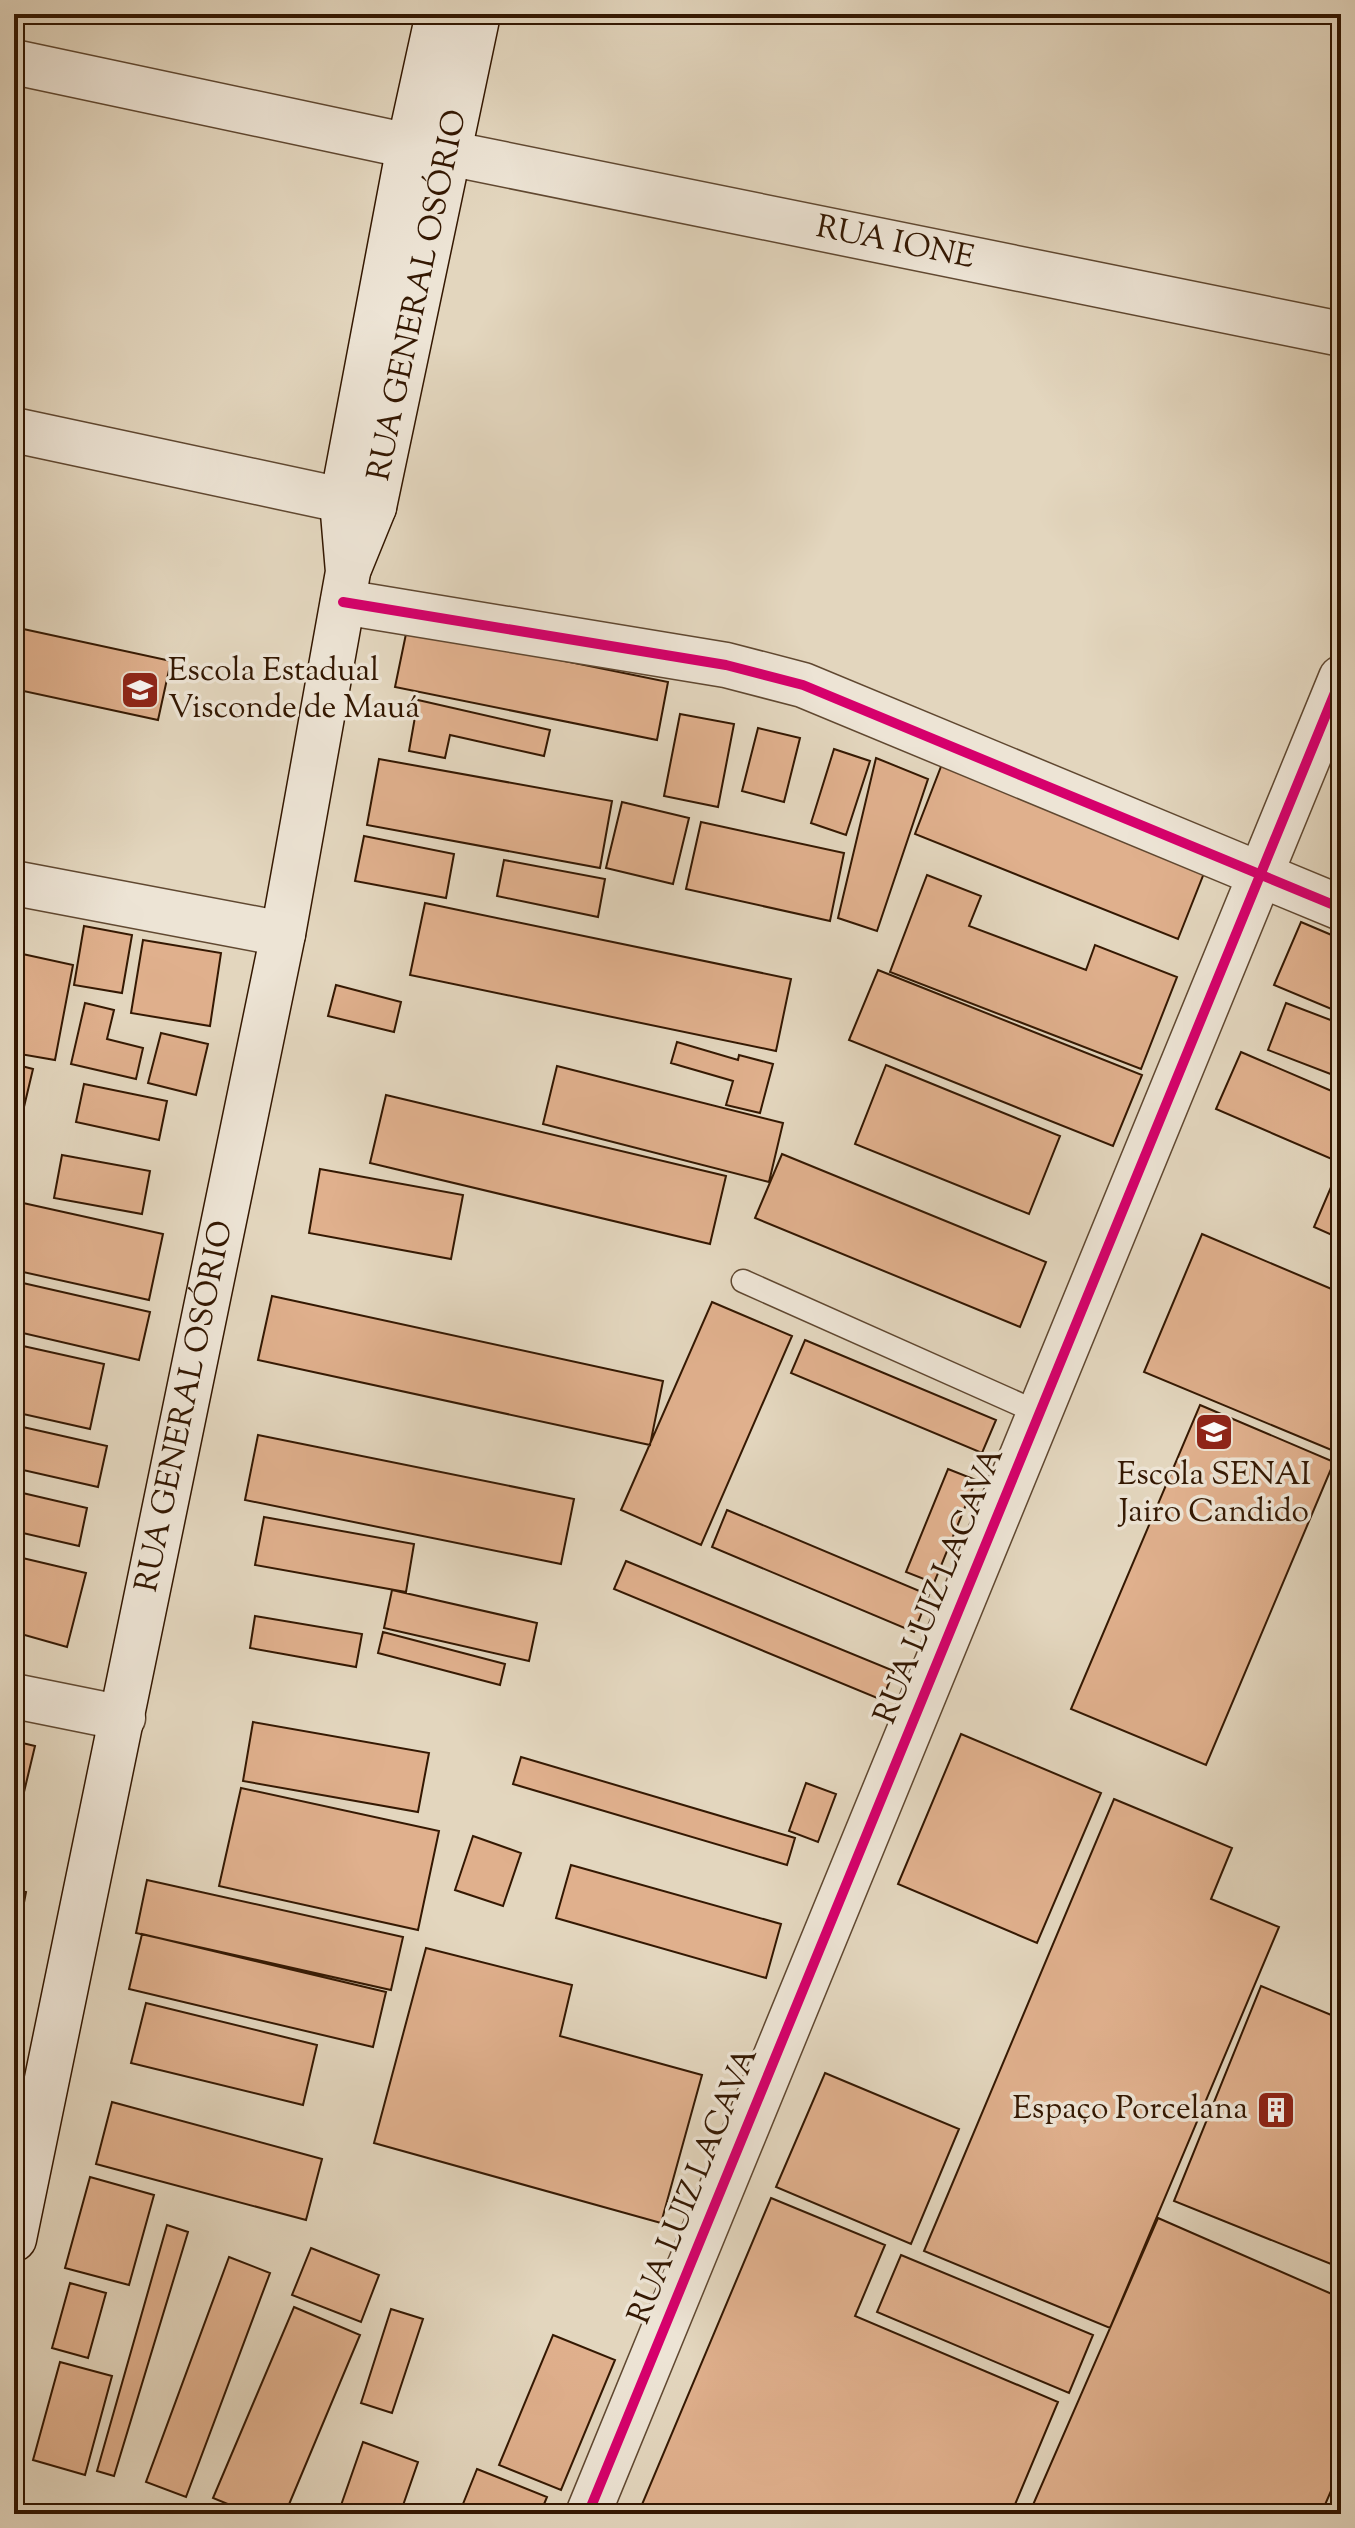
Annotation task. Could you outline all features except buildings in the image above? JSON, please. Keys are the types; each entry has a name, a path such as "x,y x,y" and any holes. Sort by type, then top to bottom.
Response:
{"street":[{"name":"RUA GENERAL OSÓRIO","path":"14,2239 283,934 358,504 429,149 438,14"},
{"name":"RUA GENERAL OSÓRIO","path":"429,149 478,14"},
{"name":"RUA IONE","path":"14,62 1341,334"},
{"path":"14,430 358,504"},
{"path":"345,587 726,665 803,685 1341,908"},
{"name":"RUA LUIZ LACAVA","path":"588,2514 1341,678"},
{"path":"14,883 283,934"},
{"path":"14,1696 123,1718"}],"lane":[{"path":"743,1281 1039,1413"}],"cycle path":[{"path":"343,602 726,665 803,685 1341,908"},
{"path":"588,2514 1341,678"}],"place":[{"name":"Escola Estadual Visconde de Mauá","path":"140,690"},
{"name":"Escola SENAI Jairo Candido","path":"1214,1432"},
{"name":"Espaço Porcelana","path":"1276,2110"}]}
